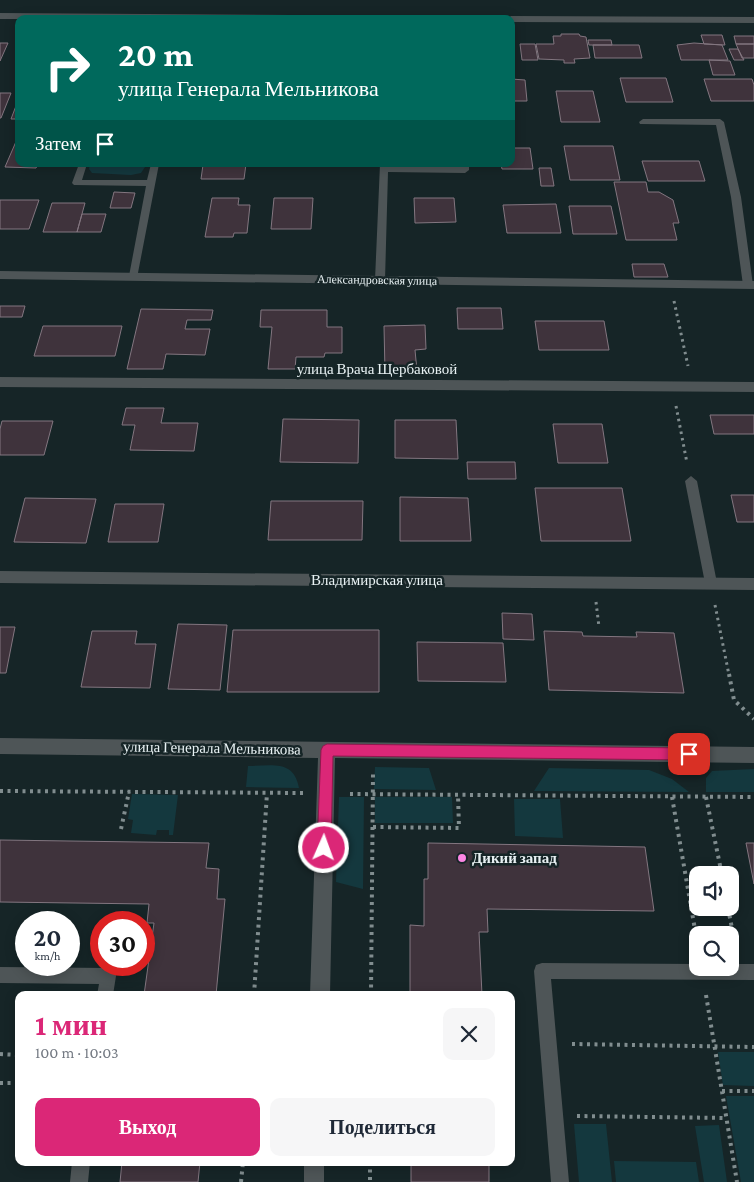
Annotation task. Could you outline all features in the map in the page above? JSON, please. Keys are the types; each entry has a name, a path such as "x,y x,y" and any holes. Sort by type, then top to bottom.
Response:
{"street":[{"path":"0,16 15,16"},
{"path":"515,19 754,20"},
{"name":"Александровская улица","path":"0,274 751,285"},
{"name":"улица Врача Щербаковой","path":"0,382 754,387"},
{"name":"Владимирская улица","path":"0,577 754,584"},
{"name":"улица Генерала Мельникова","path":"0,746 754,755"},
{"path":"320,991 327,750"},
{"path":"314,1166 314,1182"}],"lane":[{"path":"644,122 720,122 736,197 751,285"},
{"path":"82,167 77,183 151,183"},
{"path":"134,276 154,167"},
{"path":"380,280 384,167"},
{"path":"404,167 465,170 465,167"},
{"path":"691,481 711,583"},
{"path":"560,1182 542,971 689,972"},
{"path":"0,975 108,976 106,991"},
{"path":"79,1182 81,1166"}],"path":[{"path":"671,284 692,386"},
{"path":"672,386 691,481"},
{"path":"711,583 734,700 754,719"},
{"path":"371,991 373,750"},
{"path":"0,791 754,798"},
{"path":"121,829 129,792"},
{"path":"254,991 267,793"},
{"path":"373,827 459,828 458,795"},
{"path":"672,797 694,926"},
{"path":"706,797 720,866"},
{"path":"730,916 747,972"},
{"path":"703,976 737,1182"},
{"path":"548,1044 754,1047"},
{"path":"0,1054 15,1055"},
{"path":"0,1083 15,1084"},
{"path":"722,1091 754,1091"},
{"path":"554,1116 726,1118"},
{"path":"241,1182 242,1166"},
{"path":"370,1166 370,1182"}],"shaded area":[{"path":"89,167 145,167 141,173 131,175 92,173"},
{"path":"273,765 287,768 292,772 299,788 246,787 248,766"},
{"path":"375,767 429,768 436,790 374,789"},
{"path":"549,768 649,770 672,779 689,792 534,791"},
{"path":"754,769 754,792 706,792 706,778 712,771"},
{"path":"132,794 178,795 173,835 169,835 169,830 157,830 156,835 131,833 133,820 128,819"},
{"path":"339,797 364,797 363,889 336,882"},
{"path":"375,797 452,797 453,823 375,823"},
{"path":"514,799 560,799 563,838 515,836"},
{"path":"718,1052 754,1052 754,1086 723,1085"},
{"path":"726,1096 754,1096 754,1182 741,1182"},
{"path":"574,1124 606,1124 612,1182 579,1182"},
{"path":"719,1125 727,1182 704,1182 695,1126"},
{"path":"614,1161 696,1162 699,1182 616,1182"}],"building":[{"path":"561,34 579,34 586,37 590,58 574,59 575,63 564,63 564,60 539,59 536,44 554,44 553,36 561,36"},
{"path":"701,35 722,35 725,45 704,44"},
{"path":"734,36 754,36 754,44 736,44"},
{"path":"588,40 611,40 612,45 589,45"},
{"path":"0,43 8,43 0,61"},
{"path":"694,43 722,45 728,60 681,60 677,45"},
{"path":"520,44 535,44 538,60 522,60"},
{"path":"736,44 754,44 754,58 742,58"},
{"path":"593,45 639,45 642,58 595,58"},
{"path":"729,49 738,49 744,60 734,60"},
{"path":"709,60 730,61 735,75 713,75"},
{"path":"620,78 666,78 673,102 626,102"},
{"path":"515,79 525,80 527,101 515,101"},
{"path":"704,79 752,79 754,101 711,101"},
{"path":"556,91 593,91 600,122 561,122"},
{"path":"0,93 11,93 1,118 0,118"},
{"path":"15,108 15,119 11,119"},
{"path":"15,144 15,167 36,167 36,168 5,167"},
{"path":"564,146 613,146 620,180 570,180"},
{"path":"515,148 530,148 533,169 502,169 502,167 515,167"},
{"path":"642,161 699,161 705,181 648,181"},
{"path":"203,167 246,167 244,179 201,179"},
{"path":"539,168 551,168 554,186 541,186"},
{"path":"614,182 646,182 648,192 659,192 673,200 679,223 673,223 677,240 626,240"},
{"path":"114,192 135,193 131,208 110,208"},
{"path":"212,198 239,198 238,205 250,205 247,233 234,233 233,237 205,237"},
{"path":"274,198 313,198 311,229 271,229"},
{"path":"414,198 454,198 456,222 415,223"},
{"path":"0,200 39,200 29,229 0,229"},
{"path":"52,203 85,203 77,232 43,232"},
{"path":"556,204 561,233 507,233 503,205"},
{"path":"569,206 611,206 617,234 573,234"},
{"path":"82,214 106,214 101,232 77,232"},
{"path":"632,264 664,264 668,277 634,277"},
{"path":"0,306 25,306 22,317 0,317"},
{"path":"457,308 501,308 503,329 458,329"},
{"path":"141,309 213,310 211,320 187,320 185,329 210,329 205,355 166,354 163,369 127,369"},
{"path":"261,310 327,310 327,327 342,327 342,353 325,353 324,357 296,357 295,369 268,369 272,327 260,327"},
{"path":"535,321 604,321 609,350 539,350"},
{"path":"425,325 426,349 415,350 417,371 385,372 384,326"},
{"path":"43,326 122,326 115,356 34,356"},
{"path":"126,408 164,408 161,423 198,423 194,451 130,450 135,425 122,425"},
{"path":"710,415 754,415 754,434 714,434"},
{"path":"283,419 359,420 358,463 280,462"},
{"path":"395,420 456,420 458,459 395,458"},
{"path":"2,421 53,421 44,455 0,455 0,429"},
{"path":"553,424 602,424 608,463 558,463"},
{"path":"467,462 515,462 516,479 468,479"},
{"path":"535,488 622,488 631,541 541,541"},
{"path":"731,495 754,495 754,522 737,522"},
{"path":"400,497 468,498 471,541 400,541"},
{"path":"25,498 96,499 86,543 14,542"},
{"path":"271,501 363,501 362,540 268,540"},
{"path":"115,504 164,504 158,542 108,542"},
{"path":"502,613 532,614 534,640 503,639"},
{"path":"178,624 227,625 220,690 168,689"},
{"path":"0,627 15,627 6,673 0,673"},
{"path":"233,630 379,630 379,692 227,692"},
{"path":"92,631 137,631 135,644 156,644 150,688 81,687"},
{"path":"544,631 582,632 583,636 637,637 636,632 674,633 684,693 549,690"},
{"path":"417,642 503,643 506,682 418,681"},
{"path":"0,840 209,843 206,868 219,869 217,899 225,899 216,991 145,991 147,976 155,976 155,911 148,911 149,904 0,902"},
{"path":"428,843 645,847 654,911 487,909 488,932 479,932 482,991 410,991 410,925 424,926 424,879 428,879"},
{"path":"746,843 754,843 754,884"},
{"path":"122,1166 200,1166 198,1182 120,1182"},
{"path":"411,1166 489,1166 489,1182 411,1182"}],"place":[{"name":"Дикий запад","path":"462,858"}],"route":[{"path":"324,848 327,750 689,754"}]}
